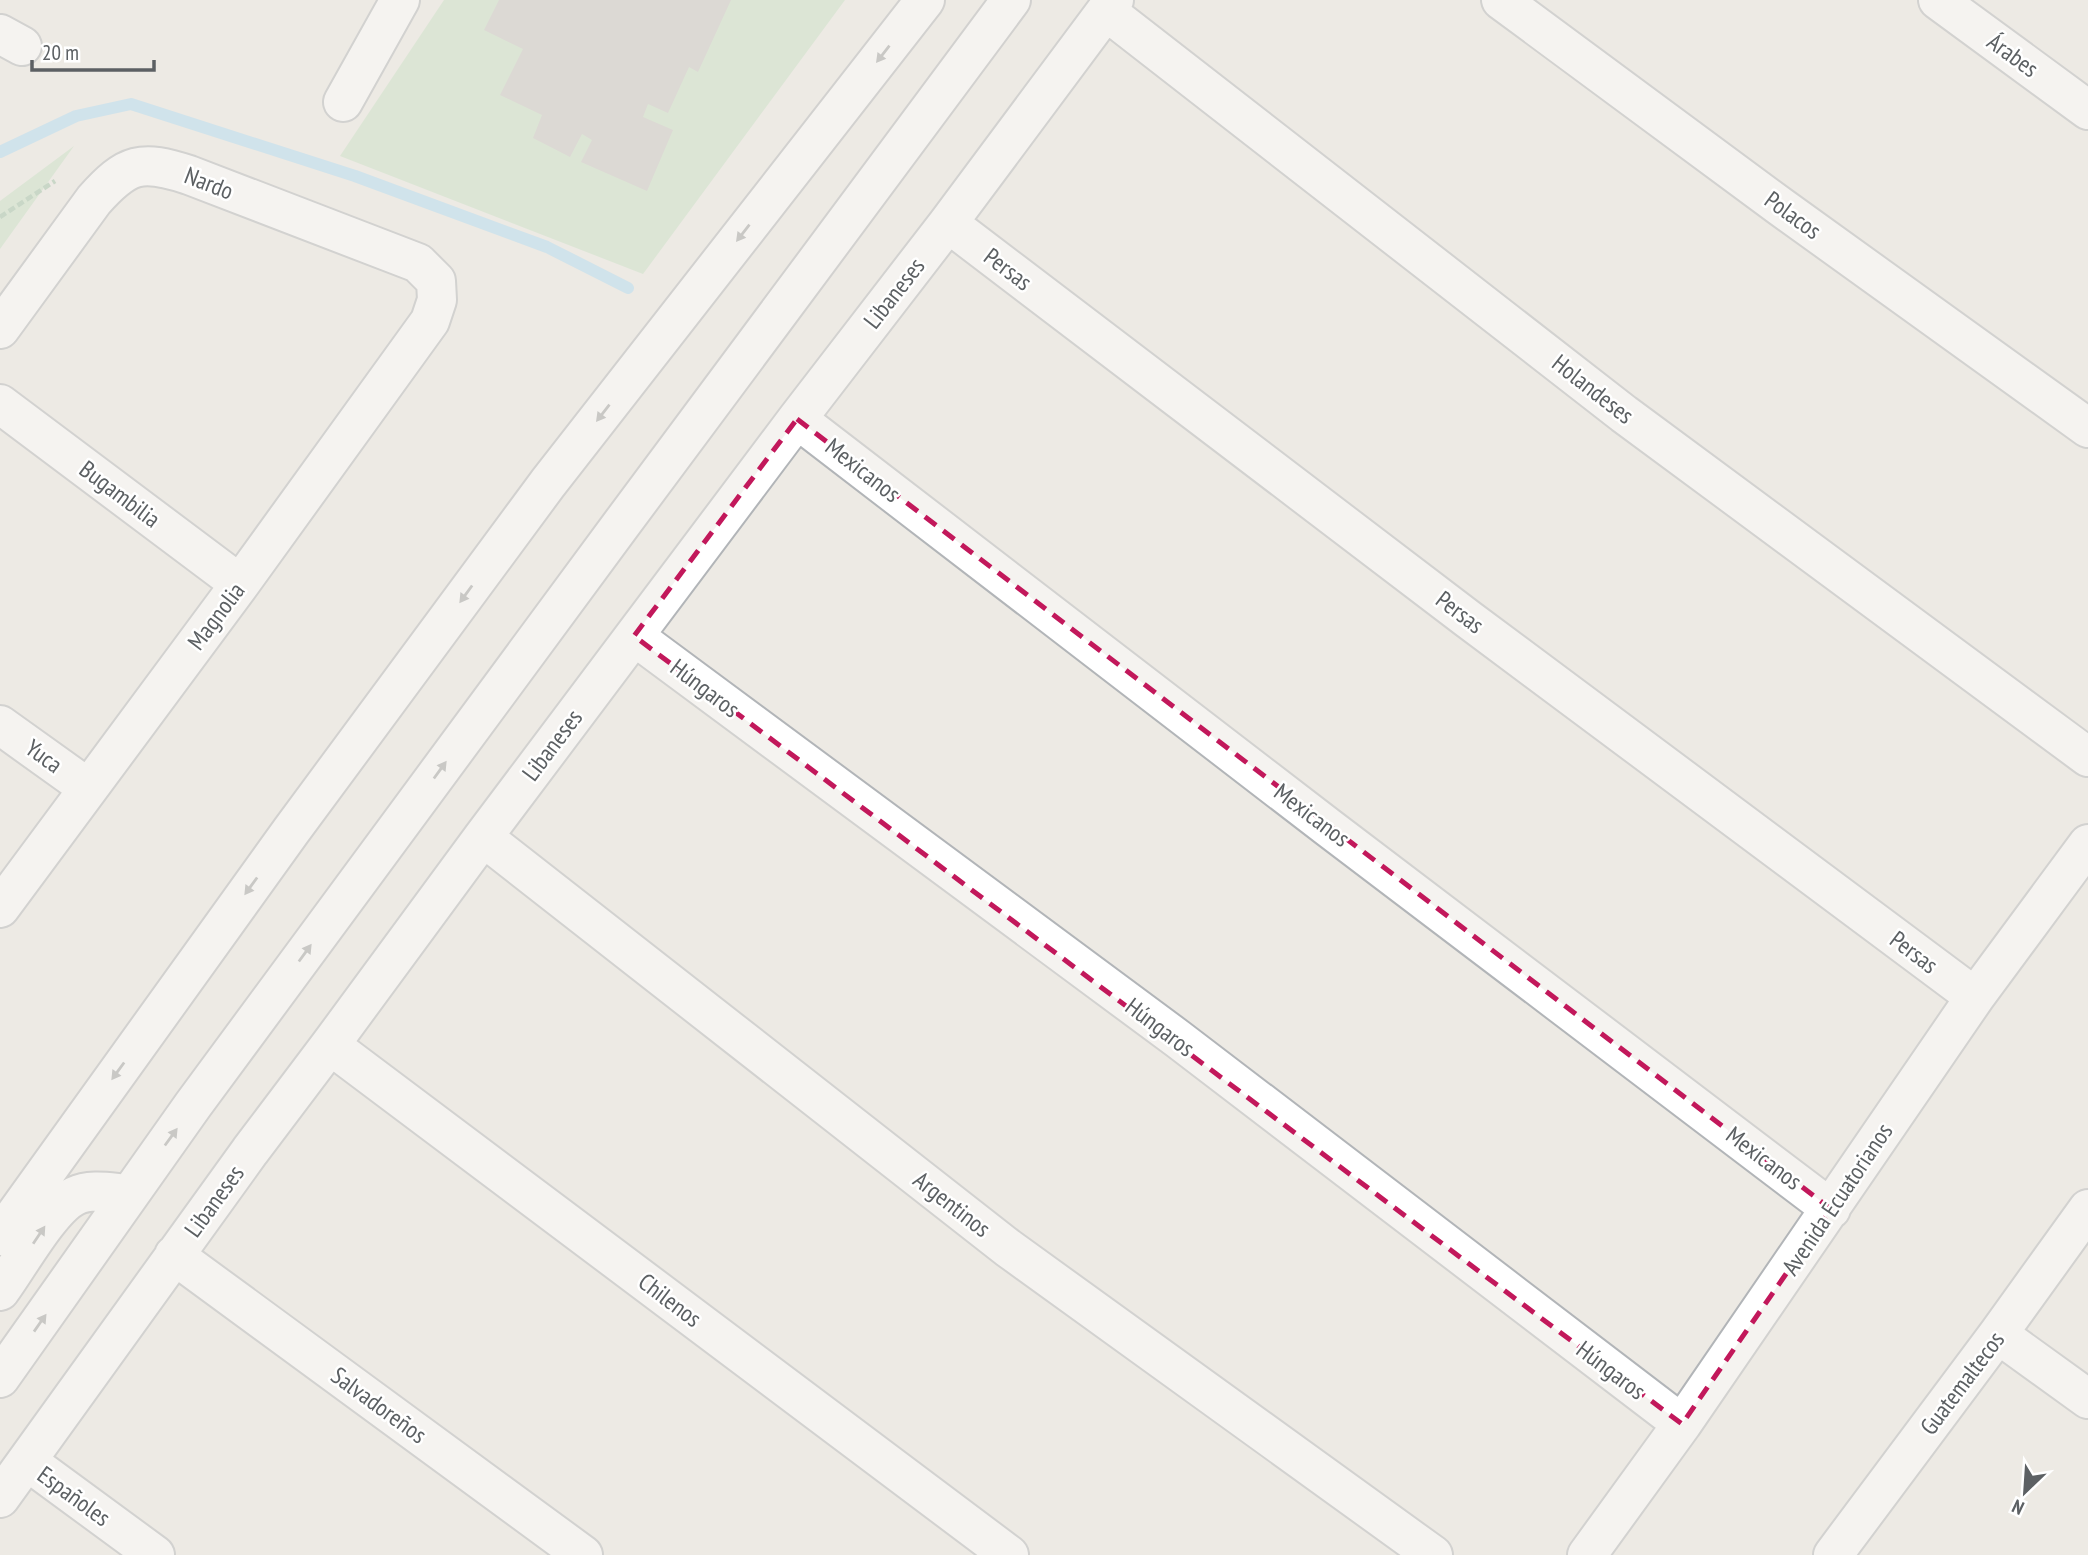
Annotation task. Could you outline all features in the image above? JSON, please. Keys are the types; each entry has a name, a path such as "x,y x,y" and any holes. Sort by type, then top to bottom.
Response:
{"street":[{"path":"343,102 400,0"},
{"path":"0,1236 291,831 540,494 925,0"},
{"path":"0,1378 130,1194 628,515 1011,0"},
{"name":"Polacos","path":"1501,0 1770,199 2088,428"},
{"name":"Árabes","path":"1938,0 2088,110"},
{"name":"Libaneses","path":"0,1498 174,1255 483,837 1110,6"},
{"name":"Holandeses","path":"1110,6 1623,414 2088,757"},
{"name":"Nardo","path":"0,329 94,200 111,181 129,169 145,166 165,167 189,175 418,263 436,281 437,300 430,321"},
{"name":"Persas","path":"948,223 1457,611 1975,997"},
{"name":"Magnolia","path":"0,908 240,584 430,321"},
{"name":"Bugambilia","path":"0,404 240,584"},
{"name":"Mexicanos","path":"797,419 1831,1209"},
{"name":"Húngaros","path":"634,636 1178,1039 1682,1424"},
{"name":"Yuca","path":"0,725 88,788"},
{"name":"Argentinos","path":"483,837 1008,1248 1433,1555"},
{"name":"Avenida Ecuatorianos","path":"1587,1555 1682,1424 1975,997 2088,844"},
{"name":"Chilenos","path":"330,1045 1009,1555"},
{"path":"0,1292 56,1209 75,1196 92,1191 130,1194"},
{"name":"Guatemaltecos","path":"1848,1550 2088,1209"},
{"name":"Salvadoreños","path":"174,1255 583,1555"},
{"path":"1998,1334 2088,1399"},
{"name":"Españoles","path":"27,1461 155,1555"}],"highlighted area":[{"path":"797,419 1831,1209 1682,1424 634,636"}],"green space":[{"path":"444,0 845,0 643,274 340,156"},
{"path":"74,146 0,249 0,201"}],"building":[{"path":"499,0 731,0 698,72 689,67 668,113 648,104 643,117 673,130 647,191 581,162 592,140 582,134 570,157 533,138 542,115 500,95 523,49 484,30"}],"waterway":[{"path":"0,152 76,116 131,104 355,176 547,247 628,288"}]}
